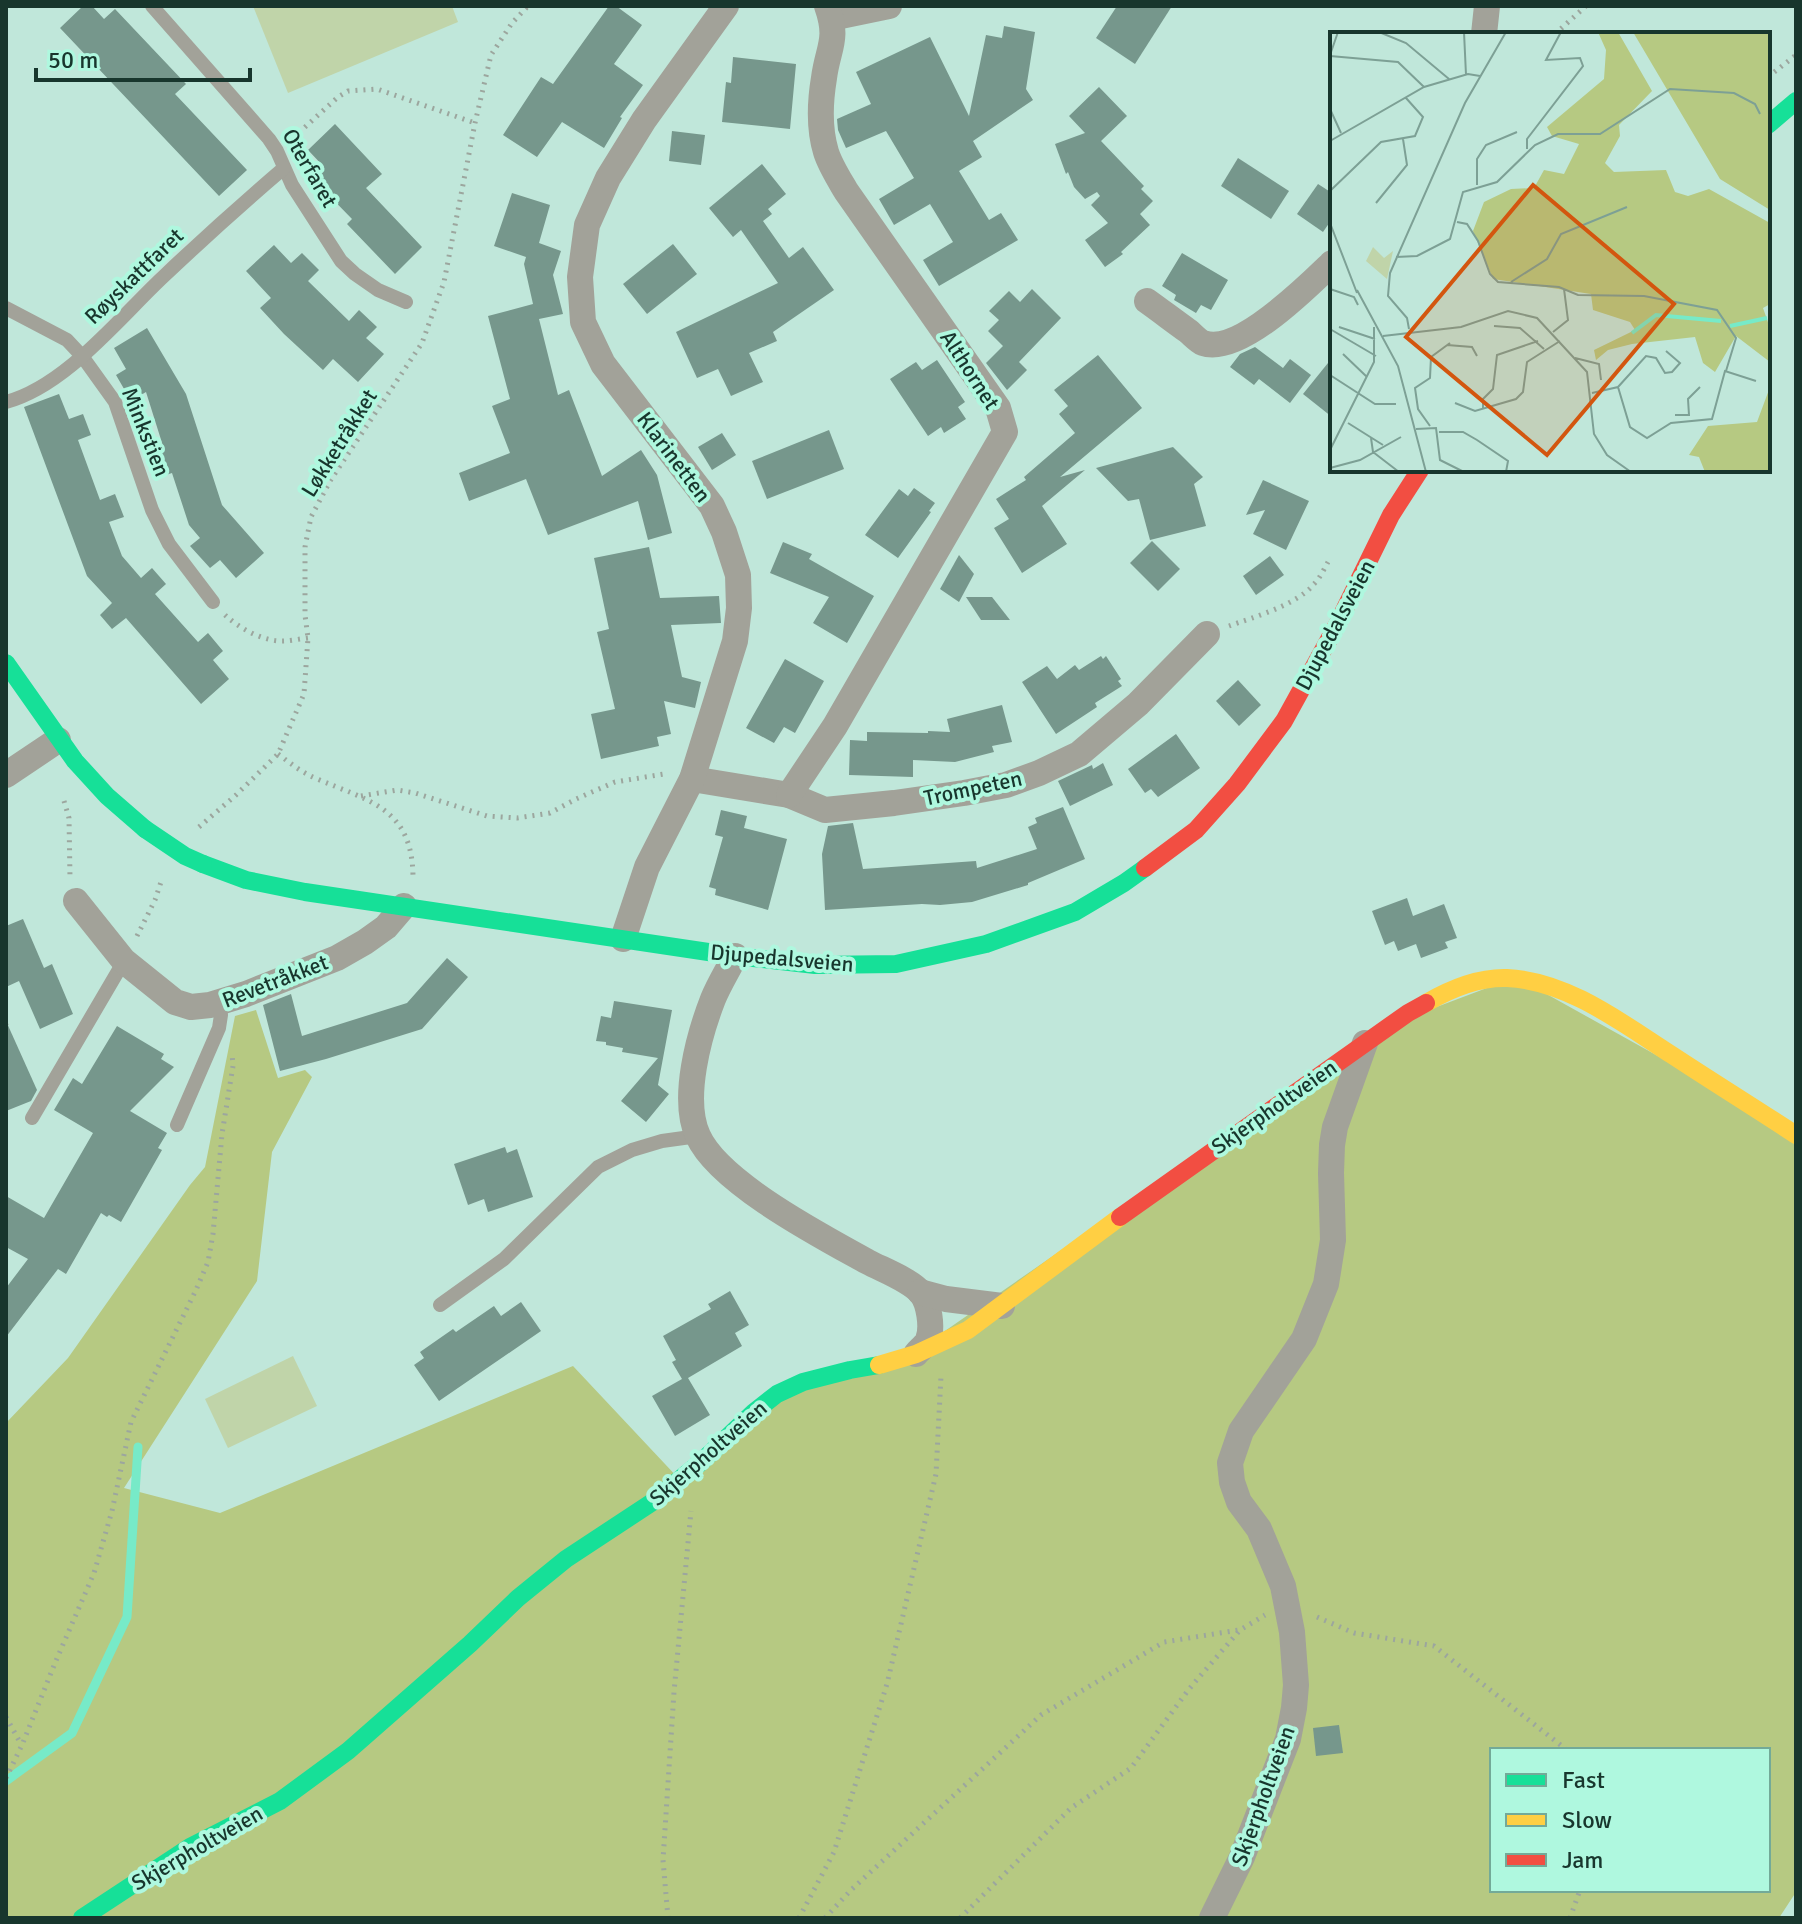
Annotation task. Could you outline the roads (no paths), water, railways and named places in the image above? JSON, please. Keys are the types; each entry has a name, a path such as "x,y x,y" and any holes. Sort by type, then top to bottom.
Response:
{"street":[{"name":"Klarinetten","path":"623,939 647,867 692,779 735,641 739,608 738,575 712,506 603,364 583,322 580,277 587,225 608,178 644,120 726,6"},
{"name":"Althornet","path":"789,795 860,685 1005,432 998,408 846,191 826,154 821,110 824,76 834,39 829,12 889,6"},
{"path":"1484,32 1487,6"},
{"path":"1770,123 1796,101"},
{"path":"1147,301 1203,343 1224,343 1240,338 1262,323 1330,265"},
{"name":"Djupedalsveien","path":"6,663 58,740 116,805 185,856 226,874 305,892 735,956 815,965 896,964 986,944 1075,912 1158,859 1196,830 1237,784 1284,721 1338,623 1391,515 1419,472"},
{"name":"Trompeten","path":"692,779 789,795 825,810 894,803 1006,785 1079,754 1138,704 1207,634"},
{"path":"6,775 58,740"},
{"name":"Revetråkket","path":"76,901 124,961 175,1002 219,1015 365,942 386,927 404,906"},
{"path":"735,956 714,998 701,1034 692,1101 698,1136 719,1164 759,1196 813,1232 920,1292 946,1299 1002,1306"},
{"name":"Skjerpholtveien","path":"82,1918 190,1847 280,1801 348,1751 518,1598 566,1559 651,1503 777,1394 803,1382 916,1354 968,1330 1155,1191 1408,1013 1453,988 1502,977 1547,984 1600,1009 1796,1135"},
{"name":"Skjerpholtveien","path":"1212,1918 1242,1857 1288,1739 1296,1685 1294,1643 1283,1586 1259,1529 1239,1502 1230,1463 1241,1431 1304,1339 1326,1284 1333,1240 1332,1145 1335,1127 1365,1043"},
{"path":"916,1354 928,1340 928,1307 920,1292"}],"lane":[{"name":"Oterfaret","path":"152,6 269,139 292,185 341,261 378,290 406,302"},
{"name":"Røyskattfaret","path":"6,402 54,379 82,356 162,277 284,168"},
{"name":"Minkstien","path":"6,308 67,340 115,402 152,510 169,544 213,602"},
{"path":"32,1118 124,961"},
{"path":"177,1125 219,1015"},
{"path":"440,1305 504,1259 598,1167 632,1150 662,1141 698,1136"}],"waterway":[{"path":"6,1781 72,1733 127,1617 138,1447"}]}
